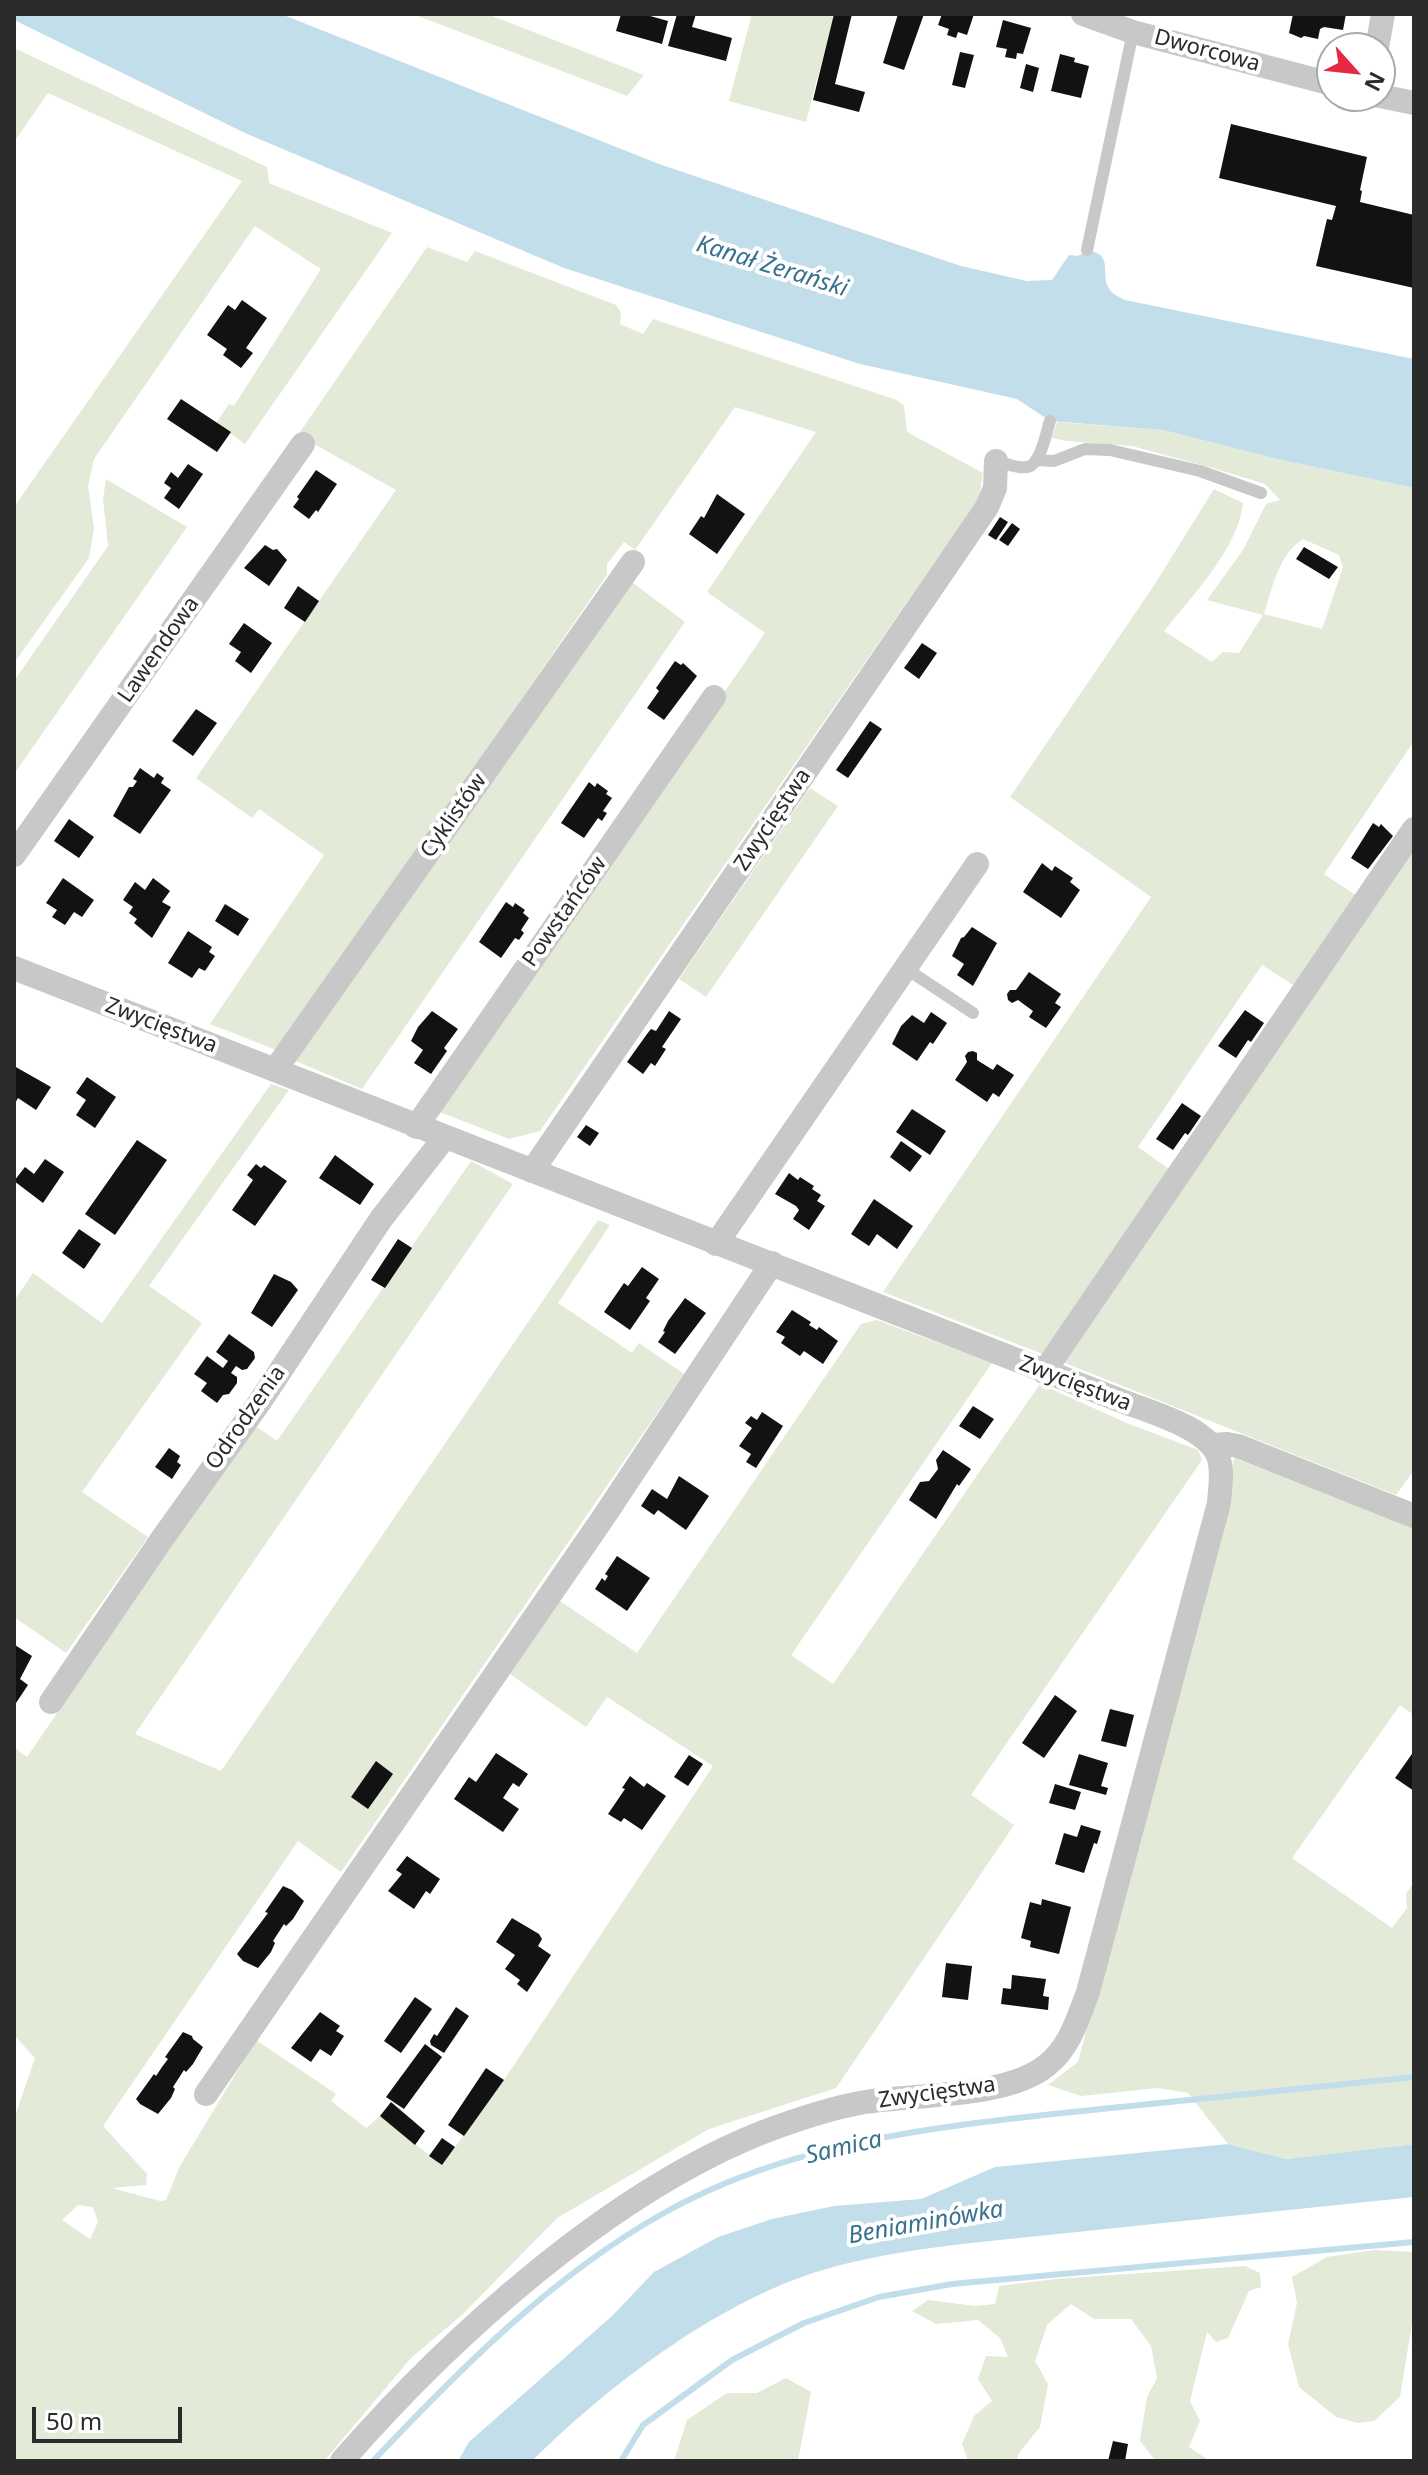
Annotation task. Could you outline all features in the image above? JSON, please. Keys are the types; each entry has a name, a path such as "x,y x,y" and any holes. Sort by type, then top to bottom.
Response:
{"street":[{"name":"Dworcowa","path":"1083,14 1133,32 1316,80"},
{"name":"Lawendowa","path":"14,855 303,444"},
{"name":"Zwycięstwa","path":"532,1171 987,507 995,488 996,461"},
{"name":"Cyklistów","path":"275,1070 633,562"},
{"name":"Powstańców","path":"416,1127 714,697"},
{"path":"1044,1372 1414,829"},
{"path":"716,1244 977,864"},
{"name":"Zwycięstwa","path":"14,968 1193,1430 1206,1437 1219,1458 1222,1478 1219,1503 1147,1762 1088,1992 1072,2034 1061,2051 1037,2073 990,2088 865,2102 823,2111 749,2139 652,2189 551,2262 462,2338 374,2424 342,2461"},
{"name":"Odrodzenia","path":"51,1702 259,1403 381,1219 445,1137"},
{"path":"206,2094 603,1518 772,1263"},
{"name":"Zwycięstwa","path":"1213,1445 1238,1446 1414,1516"}],"lane":[{"path":"1087,250 1133,32"},
{"path":"996,461 1025,468 1031,466 1050,421"},
{"path":"1036,460 1054,461 1085,449 1110,450 1200,471 1261,493"},
{"path":"905,968 973,1013"}],"green space":[{"path":"413,14 487,14 644,75 627,96"},
{"path":"752,14 834,14 806,122 729,101"},
{"path":"14,48 267,167 269,183 392,233 245,444 216,423 229,404 234,406 321,269 255,226 94,459 88,486 94,528 89,558 14,663 14,507 242,181 48,93 14,142"},
{"path":"427,247 467,262 475,251 616,305 621,313 620,324 643,334 653,319 897,400 904,406 907,432 983,473 979,498 540,1131 509,1139 437,1111 765,633 707,592 816,432 735,407 635,550 624,542 607,564 607,575 279,1051 210,1024 324,855 259,809 252,818 196,778 396,490 298,435"},
{"path":"1057,422 1163,430 1277,459 1414,488 1414,741 1324,874 1360,898 1298,988 1262,965 1138,1147 1172,1171 1045,1355 883,1292 1151,897 1010,797 1153,587 1214,489 1243,503 1239,520 1212,571 1164,631 1212,662 1223,652 1239,653 1263,615 1207,600 1243,550 1266,504 1280,500 1265,484 1132,446 1052,438","holes":["1303,539 1339,555 1343,567 1322,629 1264,614 1282,563"]},
{"path":"106,479 187,527 14,774 14,681 108,546 103,499"},
{"path":"633,583 685,622 362,1089 293,1060 624,584"},
{"path":"810,788 838,806 706,997 679,979"},
{"path":"1414,842 1414,1470 1396,1495 1060,1361"},
{"path":"271,1084 289,1090 149,1286 202,1323 82,1492 148,1537 66,1653 14,1617 14,1301 33,1273 102,1323"},
{"path":"471,1161 513,1184 135,1734 221,1771 598,1220 610,1225 558,1303 632,1353 639,1343 684,1374 341,1872 298,1841 103,2126 147,2174 146,2185 112,2188 160,2201 166,2200 180,2166 256,2040 336,2094 331,2101 366,2128 380,2116 442,2165 504,2080 713,1766 607,1697 586,1727 507,1672 557,1599 637,1653 861,1324 877,1320 992,1363 791,1655 833,1684 1040,1384 1129,1424 1198,1450 1202,1460 971,1795 1014,1825 836,2088 709,2129 557,2218 463,2314 411,2358 324,2461 14,2461 14,2119 35,2058 14,2035 14,1747 27,1757 254,1425 277,1441","holes":["78,2205 93,2207 98,2222 90,2239 62,2220"]},
{"path":"1234,1458 1414,1528 1414,1715 1400,1705 1292,1858 1392,1928 1407,1908 1406,1894 1414,1882 1414,2144 1286,2159 1228,2144 1188,2093 1158,2088 1081,2096 1048,2085 1078,2062 1225,1506"},
{"path":"1374,2250 1414,2252 1414,2311 1400,2397 1374,2421 1358,2423 1336,2417 1299,2387 1288,2344 1297,2303 1292,2277 1327,2257"},
{"path":"1245,2266 1260,2273 1261,2287 1249,2291 1228,2338 1216,2342 1207,2332 1190,2401 1200,2421 1189,2447 1210,2461 1155,2460 1140,2441 1147,2397 1157,2378 1151,2346 1131,2319 1094,2319 1071,2304 1047,2325 1035,2361 1048,2384 1040,2427 1016,2461 968,2461 962,2444 974,2416 992,2401 978,2379 986,2356 1008,2357 1000,2338 978,2320 936,2324 912,2311 928,2300 975,2306 995,2304 999,2286 1055,2279"},
{"path":"786,2378 811,2392 798,2461 674,2461 687,2420 727,2393 757,2393"}],"water":[{"name":"Kanał Żerański","path":"14,14 281,14 659,164 961,266 1027,281 1052,280 1069,255 1078,256 1087,250 1102,257 1108,287 1125,300 1414,359 1414,488 1277,459 1163,430 1050,421 1017,399 860,364 564,268 245,133 14,20"},
{"name":"Beniaminówka","path":"1228,2144 1286,2159 1414,2144 1414,2197 954,2245 884,2255 833,2267 792,2280 752,2299 672,2346 597,2402 532,2461 458,2461 469,2442 612,2316 654,2272 718,2237 772,2219 834,2206 921,2199 995,2167"}],"building":[{"path":"621,14 643,14 668,21 662,44 616,31"},
{"path":"677,14 696,14 692,27 732,38 726,61 668,46"},
{"path":"834,14 852,14 835,84 865,92 859,112 813,100"},
{"path":"898,14 924,14 904,70 883,63"},
{"path":"942,14 974,14 967,35 958,32 956,38 947,35 949,29 938,25"},
{"path":"1293,14 1346,14 1343,30 1324,27 1316,32 1316,39 1301,38 1289,33"},
{"path":"1003,20 1031,28 1023,54 1017,53 1016,59 1005,57 1007,49 996,47"},
{"path":"960,52 974,55 965,88 952,85"},
{"path":"1060,54 1089,66 1081,98 1051,91"},
{"path":"1026,64 1039,68 1033,92 1020,88"},
{"path":"1231,124 1367,157 1360,202 1414,215 1414,288 1316,266 1327,219 1332,220 1336,206 1219,178"},
{"path":"242,300 267,318 246,348 253,353 241,368 223,355 227,349 207,335 228,305 235,310"},
{"path":"181,399 231,432 217,452 167,419"},
{"path":"188,464 203,474 179,509 164,498 171,488 164,483 171,472 178,478"},
{"path":"316,470 337,484 318,512 316,510 309,519 293,507"},
{"path":"717,494 745,514 717,554 689,534 701,516 704,518"},
{"path":"1000,517 1008,522 996,540 988,535"},
{"path":"1012,523 1020,529 1008,546 999,540"},
{"path":"265,545 277,549 287,560 269,586 244,568"},
{"path":"1304,547 1338,567 1329,579 1296,559"},
{"path":"298,586 319,601 305,622 284,608"},
{"path":"244,623 272,643 251,673 235,661 241,652 229,644"},
{"path":"922,643 937,653 919,679 904,668"},
{"path":"675,661 681,665 683,663 697,676 664,720 647,708 659,691 656,688"},
{"path":"196,709 217,723 193,756 172,741"},
{"path":"870,721 882,729 848,778 836,770"},
{"path":"140,768 154,778 157,773 164,778 161,783 171,790 140,834 113,816 129,787 137,781 133,779"},
{"path":"589,782 595,787 597,783 612,798 603,811 607,813 602,821 598,818 584,838 561,823"},
{"path":"69,819 94,837 79,858 54,841"},
{"path":"1373,823 1379,827 1381,824 1393,836 1368,869 1351,858"},
{"path":"1042,863 1052,871 1055,866 1073,878 1070,882 1080,890 1061,918 1023,892"},
{"path":"63,878 94,900 82,917 74,912 65,925 52,917 57,910 46,903"},
{"path":"153,878 170,891 162,902 171,907 152,938 134,923 137,919 129,913 133,907 123,900 135,882 145,890"},
{"path":"506,902 513,907 515,903 525,910 523,913 529,918 521,930 524,933 519,940 515,938 501,958 479,942"},
{"path":"225,904 249,919 238,936 215,921"},
{"path":"972,927 997,943 973,986 957,975 964,964 952,956 961,938"},
{"path":"188,931 212,947 209,952 215,956 205,971 199,968 192,978 168,963"},
{"path":"1029,972 1061,994 1055,1003 1061,1007 1046,1028 1029,1017 1033,1011 1018,1000 1012,1003 1008,1000 1010,990 1016,990"},
{"path":"1245,1010 1264,1023 1236,1058 1218,1046"},
{"path":"432,1011 458,1029 431,1074 414,1063 423,1050 411,1041"},
{"path":"669,1011 681,1019 662,1047 666,1049 655,1066 651,1063 643,1074 627,1062 651,1029 656,1031"},
{"path":"931,1012 947,1023 917,1061 892,1044 901,1026 912,1015 924,1023"},
{"path":"973,1051 977,1053 977,1060 993,1070 997,1064 1014,1075 999,1097 993,1093 987,1102 955,1080 967,1062 965,1056"},
{"path":"14,1066 51,1087 36,1110 18,1098 14,1105"},
{"path":"87,1077 116,1097 95,1128 76,1115 86,1100 76,1093"},
{"path":"1182,1103 1201,1116 1173,1150 1156,1139"},
{"path":"912,1109 946,1131 930,1155 896,1132"},
{"path":"586,1125 599,1133 590,1146 577,1137"},
{"path":"137,1140 167,1160 115,1235 85,1214"},
{"path":"901,1141 922,1156 910,1172 890,1157"},
{"path":"335,1155 374,1184 360,1205 319,1178"},
{"path":"45,1159 64,1172 43,1203 14,1181 25,1167 34,1174"},
{"path":"256,1164 261,1168 264,1165 287,1181 255,1226 232,1210 253,1180 247,1175"},
{"path":"789,1173 814,1186 812,1189 821,1195 817,1201 825,1206 809,1230 793,1219 799,1210 796,1206 775,1194"},
{"path":"874,1199 913,1226 897,1249 877,1234 869,1246 851,1234"},
{"path":"79,1229 101,1244 84,1269 62,1253"},
{"path":"398,1239 412,1248 385,1288 371,1280"},
{"path":"642,1267 659,1279 646,1298 650,1301 630,1330 604,1312 624,1283 628,1286"},
{"path":"274,1274 291,1282 298,1290 272,1327 251,1313"},
{"path":"685,1298 706,1313 675,1354 658,1342 668,1321"},
{"path":"792,1310 811,1322 809,1325 817,1330 819,1327 838,1341 823,1364 804,1351 800,1356 781,1343 785,1337 776,1332"},
{"path":"229,1334 254,1352 255,1358 247,1369 236,1366 231,1373 237,1377 237,1383 217,1403 201,1391 207,1383 194,1374 207,1356 223,1368 228,1361 216,1352"},
{"path":"973,1406 994,1419 980,1439 959,1426"},
{"path":"762,1412 783,1426 756,1468 746,1462 751,1454 739,1446 752,1428 745,1423 751,1416 757,1420"},
{"path":"169,1448 180,1456 177,1462 181,1465 172,1479 155,1467"},
{"path":"943,1450 971,1469 959,1486 957,1484 936,1519 909,1500 920,1482 929,1481 938,1469 936,1460"},
{"path":"679,1476 709,1496 686,1530 658,1510 654,1515 641,1506 652,1489 667,1499"},
{"path":"617,1556 650,1578 627,1611 595,1589 602,1578 605,1581 608,1576 605,1574"},
{"path":"15,1645 32,1656 20,1679 28,1685 16,1703"},
{"path":"1055,1695 1077,1711 1044,1758 1022,1743"},
{"path":"1110,1709 1134,1715 1126,1747 1101,1741"},
{"path":"1414,1751 1414,1791 1395,1778"},
{"path":"496,1753 528,1774 519,1787 513,1783 503,1798 519,1809 503,1832 454,1799 469,1777 476,1782"},
{"path":"1079,1754 1108,1763 1101,1786 1108,1788 1106,1795 1069,1785"},
{"path":"689,1755 703,1764 688,1786 674,1777"},
{"path":"376,1761 393,1774 368,1809 351,1797"},
{"path":"630,1776 644,1787 647,1783 666,1796 642,1830 624,1818 621,1822 608,1814"},
{"path":"1055,1784 1081,1792 1075,1810 1049,1803"},
{"path":"1081,1825 1101,1831 1084,1873 1055,1864 1064,1833 1077,1837"},
{"path":"407,1856 440,1879 430,1894 426,1891 414,1909 388,1891 402,1874 396,1870"},
{"path":"283,1886 304,1901 293,1919 286,1926 284,1924 273,1941 271,1952 258,1968 243,1961 237,1954 268,1913 265,1912"},
{"path":"1042,1899 1071,1907 1059,1954 1030,1947 1031,1941 1021,1938 1030,1902 1041,1905"},
{"path":"512,1918 539,1934 542,1939 538,1946 551,1955 527,1992 517,1984 520,1980 505,1969 515,1955 496,1942"},
{"path":"946,1963 972,1966 968,2000 942,1997"},
{"path":"1012,1975 1046,1979 1043,1996 1049,1997 1048,2010 1001,2004 1003,1988 1011,1989"},
{"path":"415,1997 432,2009 401,2053 384,2041"},
{"path":"456,2007 469,2016 444,2053 430,2041 434,2034 437,2036"},
{"path":"320,2012 340,2026 336,2031 344,2036 331,2056 320,2049 311,2062 291,2048"},
{"path":"183,2032 203,2047 193,2064 186,2072 184,2070 173,2087 171,2098 158,2114 136,2099 168,2059 165,2057"},
{"path":"425,2044 442,2057 404,2109 386,2097"},
{"path":"486,2068 504,2080 464,2136 448,2125"},
{"path":"391,2102 425,2131 415,2145 380,2116"},
{"path":"442,2138 455,2147 442,2165 429,2156"},
{"path":"1113,2441 1128,2444 1125,2461 1108,2461"}],"waterway":[{"name":"Samica","path":"373,2461 439,2392 509,2326 583,2266 662,2214 713,2188 766,2168 876,2139 988,2121 1414,2077"},
{"path":"621,2461 643,2425 732,2360 804,2323 879,2297 952,2284 1414,2242"}]}
